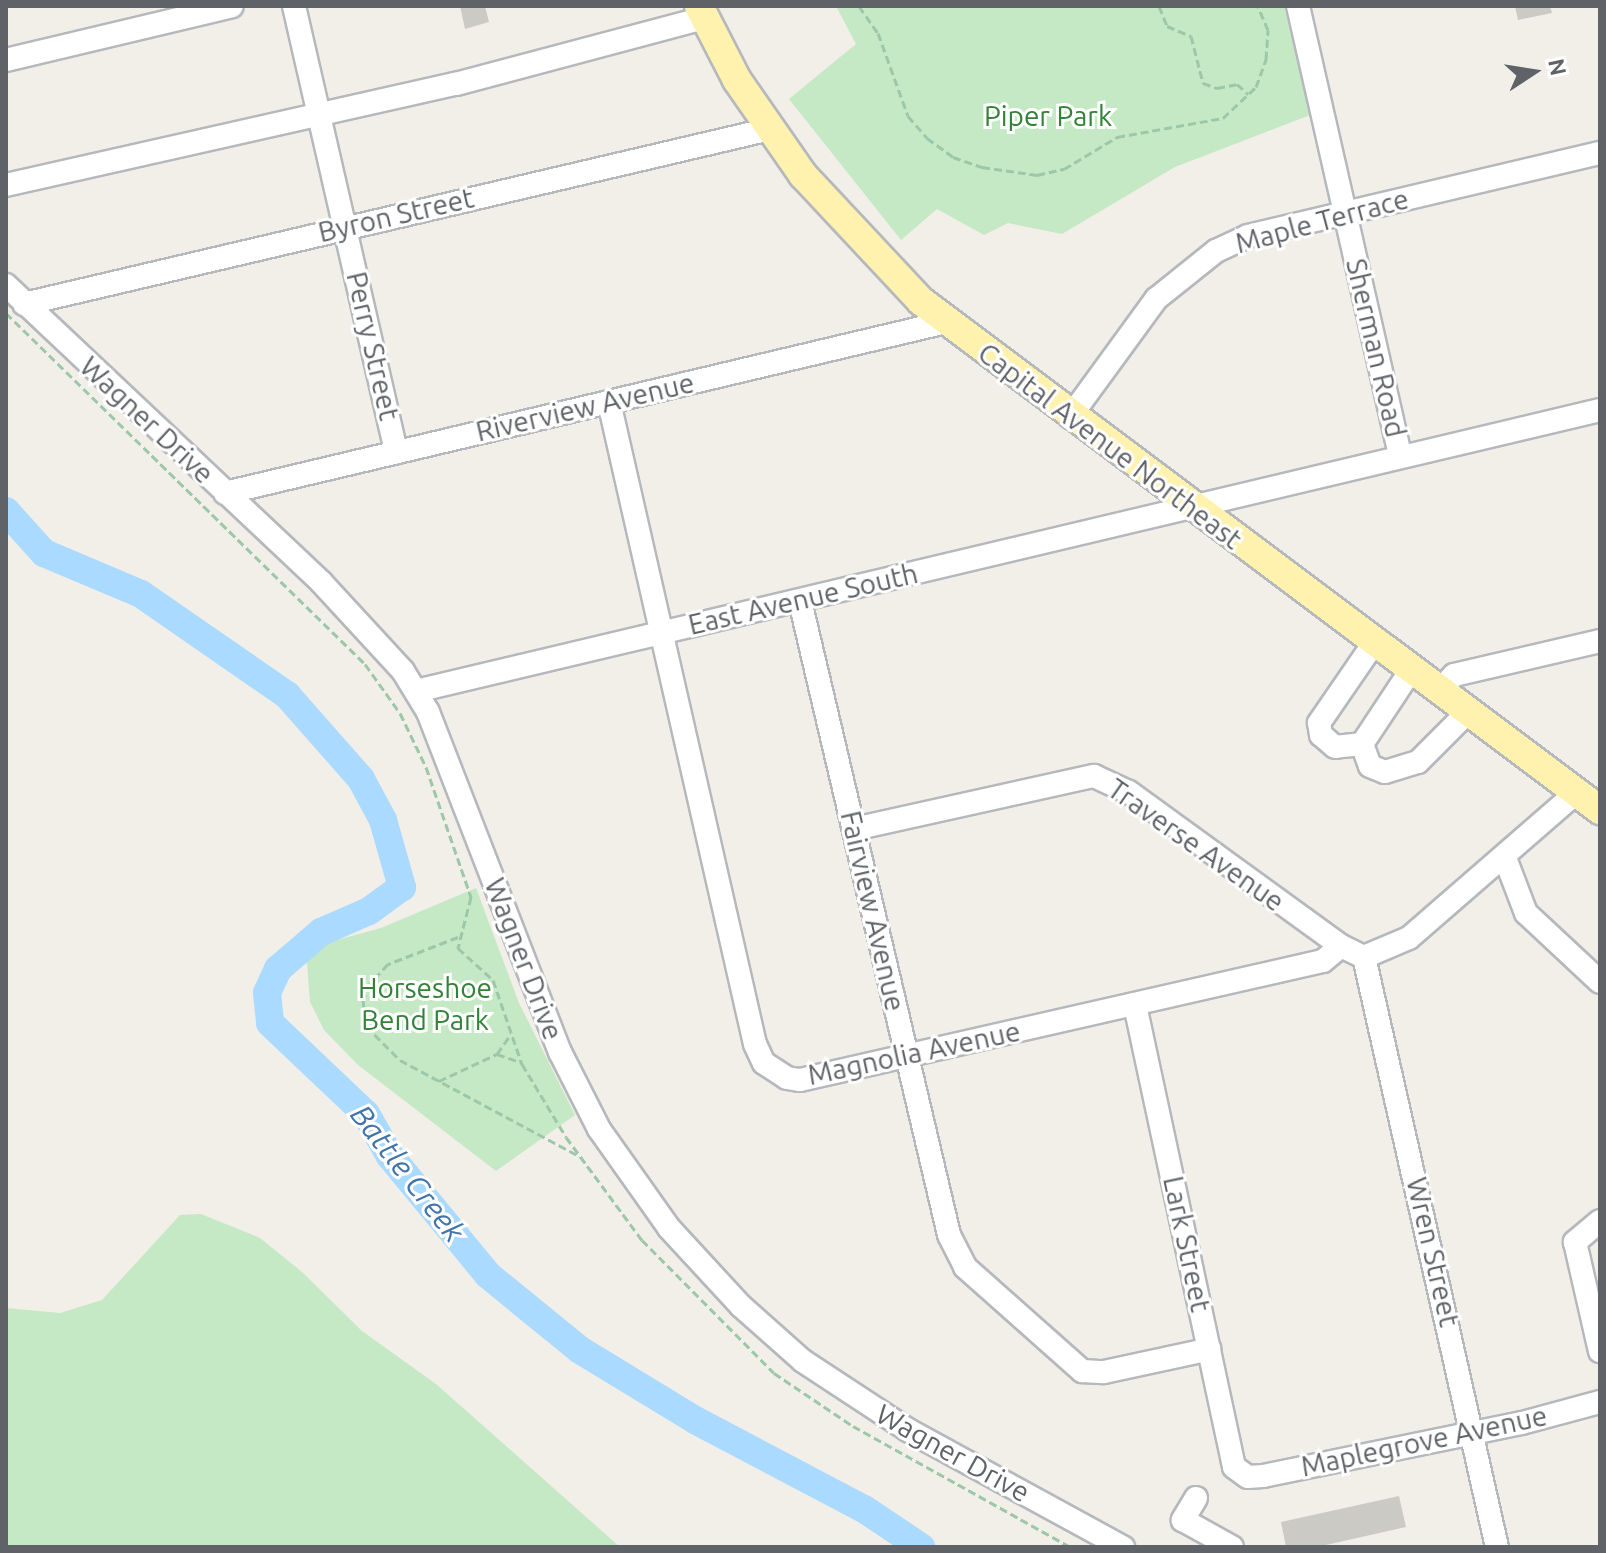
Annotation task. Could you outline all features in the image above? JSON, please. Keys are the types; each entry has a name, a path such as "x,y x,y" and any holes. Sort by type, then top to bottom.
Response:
{"main road":[{"name":"Capital Avenue Northeast","path":"702,12 770,129 851,232 946,322 1189,507 1600,810"}],"street":[{"path":"6,60 232,6"},
{"name":"Perry Street","path":"294,6 396,452"},
{"name":"Sherman Road","path":"1298,6 1400,456"},
{"path":"6,185 456,84 702,12"},
{"name":"Byron Street","path":"15,309 345,227 770,129"},
{"name":"Maple Terrace","path":"1070,417 1156,299 1179,276 1248,236 1600,153"},
{"name":"Wagner Drive","path":"6,285 15,309 225,493 321,582 416,691 560,1052 599,1129 669,1228 741,1306 803,1361 908,1430 1123,1547"},
{"name":"Riverview Avenue","path":"225,493 946,322"},
{"name":"Magnolia Avenue","path":"609,402 664,631 755,1044 764,1063 800,1080 1323,961 1341,946"},
{"name":"East Avenue South","path":"416,691 1600,410"},
{"name":"Fairview Avenue","path":"800,601 949,1235 965,1267 1082,1371 1104,1372 1210,1349"},
{"path":"1439,691 1454,675 1600,641"},
{"path":"1362,744 1335,747 1321,735 1319,723 1374,643"},
{"path":"1362,744 1411,670"},
{"path":"1362,744 1370,766 1385,772 1403,769 1443,741 1468,712"},
{"name":"Traverse Avenue","path":"854,829 1094,776 1129,792 1341,946"},
{"path":"1341,946 1364,957 1409,938 1505,858 1577,792"},
{"path":"1505,858 1526,913 1600,982"},
{"name":"Wren Street","path":"1364,957 1497,1547"},
{"name":"Lark Street","path":"1135,1005 1234,1467 1248,1477"},
{"path":"1600,1221 1575,1242 1600,1351"},
{"name":"Maplegrove Avenue","path":"1248,1477 1472,1432 1600,1402"},
{"path":"1196,1498 1183,1520 1232,1547"}],"path":[{"path":"859,6 878,33 908,116 953,157 982,167 1037,175 1064,169 1117,137 1223,118 1250,95 1266,59 1268,30 1258,6"},
{"path":"1159,6 1167,26 1191,36 1203,83 1217,88 1237,84 1250,95"},
{"path":"15,309 365,664 400,713 426,767 471,897 465,918"},
{"path":"458,937 388,964 370,983 363,1000 362,1017 378,1043 439,1081 579,1156"},
{"path":"439,1081 497,1054 512,1033"},
{"path":"497,1054 521,1062"}],"green space":[{"name":"Piper Park","path":"836,6 1284,6 1310,115 1175,167 1062,234 1008,223 984,235 937,209 901,240 789,99 856,44"},
{"name":"Horseshoe Bend Park","path":"476,888 519,1003 575,1115 496,1171 358,1065 324,1030 310,1002 307,963 315,946 381,928"},
{"path":"201,1214 260,1238 302,1272 362,1331 436,1384 620,1547 6,1547 6,1308 60,1313 102,1300 180,1215"}],"building":[{"path":"460,6 485,6 489,22 465,29"},
{"path":"1515,6 1550,6 1552,13 1518,20"},
{"path":"1399,1496 1406,1527 1317,1547 1286,1547 1281,1522"}],"waterway":[{"name":"Battle Creek","path":"6,511 44,553 141,594 287,695 361,779 383,820 402,887 369,911 321,932 278,969 267,993 270,1023 366,1114 390,1156 488,1275 580,1350 695,1420 864,1509 921,1547"}]}
